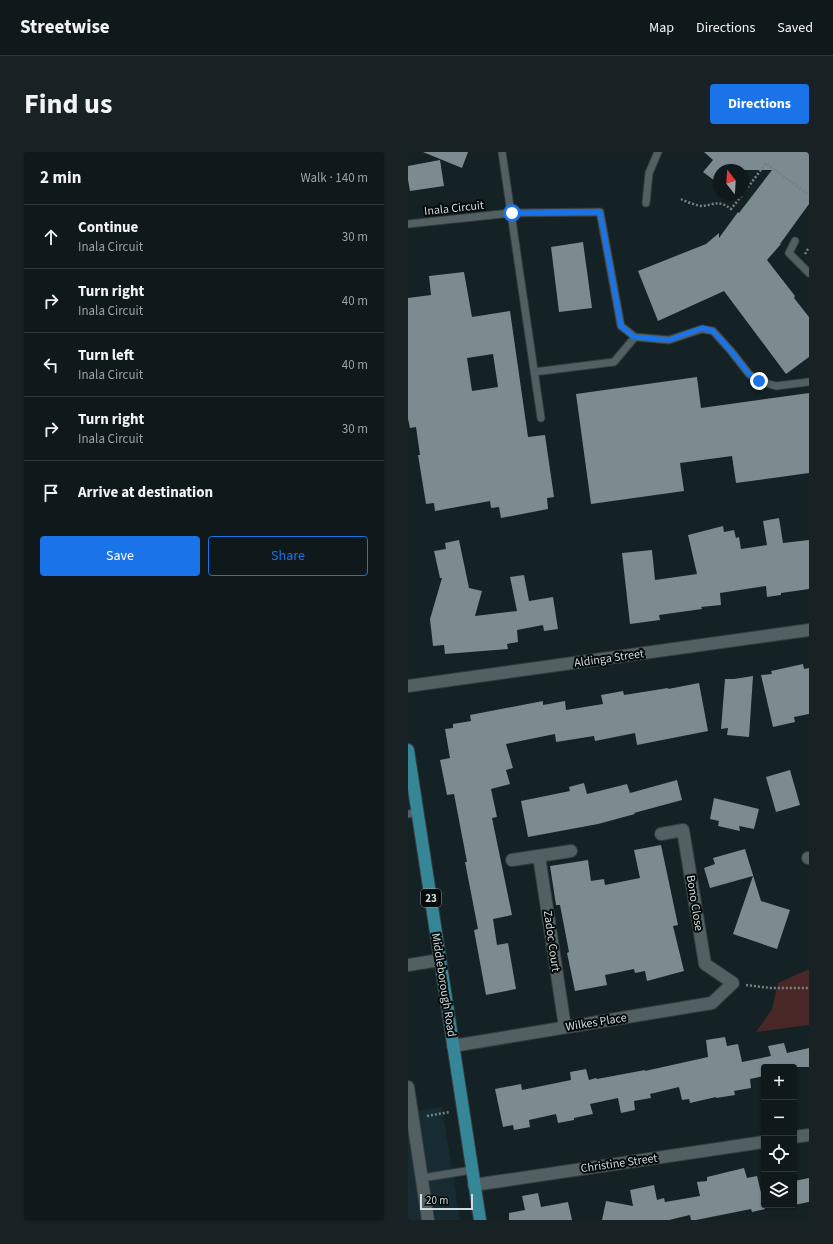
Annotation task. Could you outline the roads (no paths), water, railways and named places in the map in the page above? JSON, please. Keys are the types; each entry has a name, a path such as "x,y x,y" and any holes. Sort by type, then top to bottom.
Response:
{"main road":[{"name":"Middleborough Road","path":"408,750 413,813 440,960 480,1220"}],"street":[{"name":"Aldinga Street","path":"408,686 809,630"},
{"name":"Bono Close","path":"661,834 683,830 705,964 733,983"},
{"path":"512,860 571,851"},
{"name":"Zadoc Court","path":"539,856 565,1027"},
{"path":"408,965 440,960"},
{"name":"Wilkes Place","path":"453,1046 712,1003 733,983"},
{"path":"408,1087 428,1220"},
{"path":"797,1137 809,1135"},
{"name":"Christine Street","path":"474,1184 761,1142"}],"lane":[{"path":"502,152 541,418"},
{"path":"646,203 649,173 658,152"},
{"name":"Inala Circuit","path":"408,224 512,213 600,212 621,326 634,337"},
{"path":"795,241 789,253 809,272"},
{"path":"534,372 614,362 634,337 669,340 702,328 713,331 749,374 759,381 776,386 809,382"},
{"path":"422,1178 472,1170"}]}
